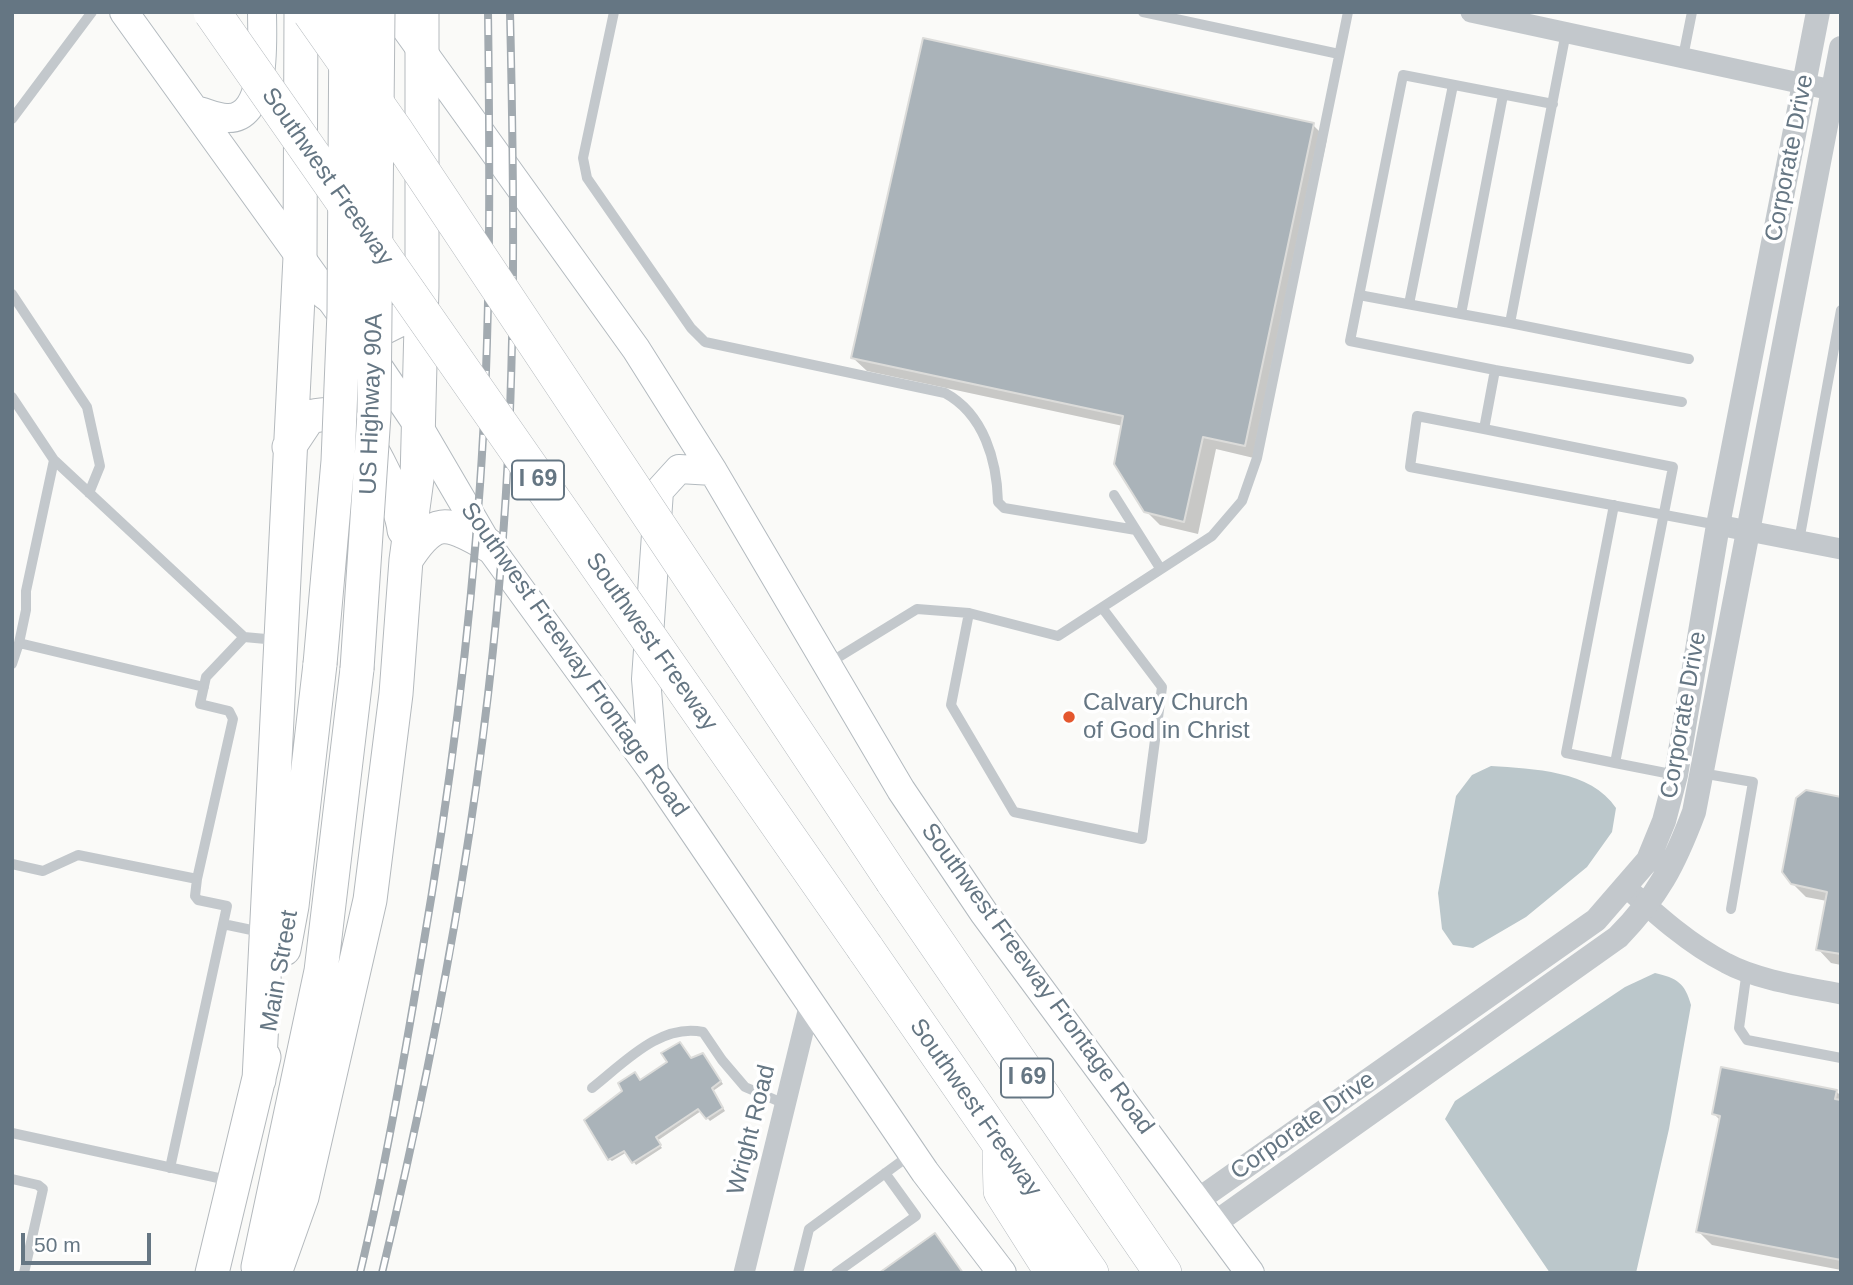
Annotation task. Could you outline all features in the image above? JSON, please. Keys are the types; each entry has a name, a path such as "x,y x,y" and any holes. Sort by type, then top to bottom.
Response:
{"highway":[{"name":"Southwest Freeway","path":"212,12 1090,1273"},
{"name":"US Highway 90A","path":"320,664 338,461 344,312 346,12"},
{"name":"US Highway 90A","path":"357,669 374,414 377,12"},
{"path":"275,1273 302,1197 370,900 396,694 406,560 417,479 419,427 422,12"},
{"path":"259,1080 283,640 308,16"},
{"name":"I 69","path":"308,16 411,156 894,881 1163,1273"},
{"path":"327,293 360,318 385,327 405,317 422,287"},
{"path":"289,447 309,417 329,412 352,422 385,473 403,512 406,560"},
{"path":"406,560 421,537 436,528 456,526 488,545"},
{"name":"Main Street","path":"212,1273 259,1080 292,906 320,664"},
{"name":"Main Street","path":"257,1273 321,971 357,669"},
{"path":"1001,1145 1002,1192 1054,1273"}],"main road":[{"name":"Southwest Freeway Frontage Road","path":"124,12 327,293 419,427 488,545 654,773 811,999 912,1153 1002,1273"},
{"path":"195,110 229,119 246,111 256,94 261,66 262,12"},
{"name":"Southwest Freeway Frontage Road","path":"394,12 636,349 713,471 901,790 984,913 1250,1273"},
{"path":"654,773 646,679 659,491 679,469 713,471"}],"street":[{"path":"1471,12 1837,92"},
{"name":"Corporate Drive","path":"1198,1200 1596,920 1627,888 1648,860 1664,821 1676,775 1718,525 1818,12"},
{"name":"Corporate Drive","path":"1215,1223 1618,937 1648,906 1676,860 1694,812 1746,531 1837,92 1841,48"},
{"path":"1718,525 1841,549"},
{"path":"1627,888 1727,964 1841,994"},
{"name":"Wright Road","path":"744,1273 811,999"}],"lane":[{"path":"12,119 92,12"},
{"path":"614,12 583,158 587,178 705,342 945,394 963,403 976,422 996,464 998,502 1003,508 1136,530"},
{"path":"1143,12 1339,54"},
{"path":"826,664 917,609 969,613 1058,636 1212,536 1242,500 1256,458 1348,12"},
{"path":"1683,57 1692,12"},
{"path":"1510,323 1566,32"},
{"path":"1553,104 1402,75 1350,341 1495,370 1682,402"},
{"path":"1409,304 1453,85"},
{"path":"1461,314 1503,95"},
{"path":"12,294 87,407 100,466 89,493"},
{"path":"1359,295 1689,359"},
{"path":"1799,541 1841,310"},
{"path":"1484,429 1495,370"},
{"path":"12,397 17,413 54,460 244,637 283,640"},
{"path":"1615,763 1663,514 1673,467 1417,416 1410,467 1663,514 1718,525"},
{"path":"12,664 26,610 26,591 54,460"},
{"path":"1114,495 1160,568"},
{"path":"1614,505 1566,754 1676,775"},
{"path":"969,613 951,705 1014,813 1142,839 1162,687 1103,609"},
{"path":"170,1168 227,906 198,900 195,896 233,719 229,711 200,704 206,677 244,637"},
{"path":"19,643 204,687"},
{"path":"1701,773 1754,782 1731,909"},
{"path":"12,864 43,871 78,855 198,879"},
{"path":"223,924 267,933"},
{"path":"1747,970 1739,1028 1747,1040 1841,1058"},
{"path":"592,1088 658,1038 684,1028 704,1032 722,1060 746,1087 785,1104"},
{"path":"12,1133 234,1182"},
{"path":"798,1273 809,1229 912,1153"},
{"path":"836,1273 916,1216 885,1173"},
{"path":"12,1179 38,1185 43,1189 24,1273"}],"shaded area":[{"path":"1491,766 1560,774 1592,786 1605,795 1616,808 1612,832 1587,867 1526,917 1473,948 1453,945 1442,929 1438,893 1456,796 1472,775"},
{"path":"1655,973 1679,983 1686,991 1691,1005 1669,1129 1636,1273 1550,1273 1445,1119 1455,1101 1625,987"}],"building":[{"path":"923,38 1314,123 1245,446 1203,437 1184,522 1144,512 1114,464 1123,416 851,358"},
{"path":"1806,790 1841,797 1841,954 1816,950 1827,892 1791,884 1782,872 1796,798"},
{"path":"680,1042 691,1058 703,1053 721,1081 712,1088 723,1108 706,1119 698,1109 656,1137 661,1145 632,1163 624,1151 608,1160 584,1120 622,1091 618,1083 635,1072 640,1080 667,1062 661,1053"},
{"path":"1721,1067 1837,1090 1835,1099 1841,1100 1841,1260 1696,1232 1720,1116 1712,1114"},
{"path":"935,1233 963,1273 879,1273"}],"railway":[{"path":"360,1273 393,1117 431,900 449,782 470,604 480,485 488,308 488,12"},
{"path":"382,1273 424,1088 459,901 486,712 496,618 508,459 512,331 510,12"}],"place":[{"name":"Calvary Church of God in Christ","path":"1069,717"}]}
